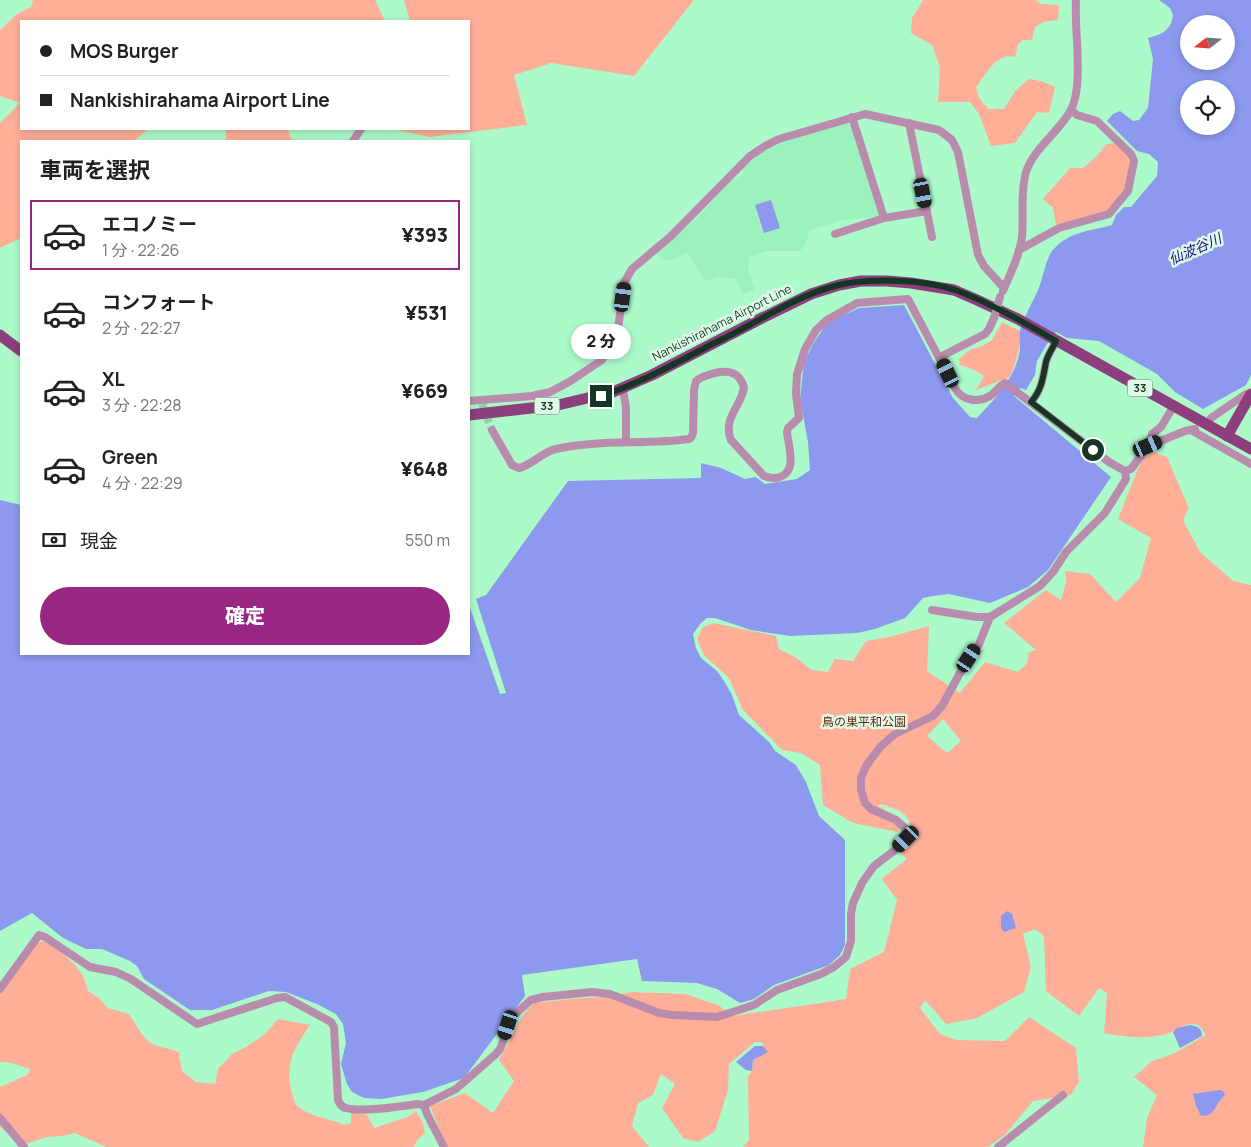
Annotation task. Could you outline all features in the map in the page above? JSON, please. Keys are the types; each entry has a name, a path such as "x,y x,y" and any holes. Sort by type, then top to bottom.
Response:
{"main road":[{"name":"Nankishirahama Airport Line","path":"470,415 558,405 601,396 623,389 811,294 839,285 887,281 938,287 959,292 1018,319 1251,449"},
{"path":"0,335 20,350"},
{"path":"1227,436 1251,394"}],"street":[{"path":"940,357 985,334 989,329 1020,250 1023,186 1026,172 1032,159 1071,110 1076,95 1076,0"},
{"path":"1020,250 1059,228 1109,214 1128,191 1134,161 1131,154 1097,121 1077,115 1071,110"},
{"path":"470,399 480,402 550,392 602,360 617,337 624,283 632,269 671,236 728,177 758,151 779,140 864,114 939,130 952,140 958,152 978,255 984,266 1004,288"},
{"path":"852,117 884,218"},
{"path":"909,123 932,237"},
{"path":"835,234 884,218 927,211"},
{"path":"492,430 513,467 518,468 553,450 626,442 690,439 693,433 696,381 706,375 730,371 737,374 744,386 728,423 728,433 731,440 764,476 770,478 780,477 788,473 790,469 787,430 800,417 796,394 798,369 805,349 816,330 827,320 857,303 908,299 955,388 962,397 970,400 983,399 992,395 1001,384 1005,383 1109,462 1125,471"},
{"path":"1031,402 1042,383 1046,362 1055,340"},
{"path":"623,389 626,408 626,442"},
{"path":"1211,418 1246,394 1251,394"},
{"path":"1125,471 1131,468 1148,446 1152,434 1161,427 1173,407"},
{"path":"1148,446 1185,430 1193,429 1251,464"},
{"path":"932,610 977,617 990,617 1040,586 1066,552 1105,513 1126,479 1125,471"},
{"path":"0,989 38,935 90,967 116,972 131,978 197,1024 285,997 332,1022 334,1027 338,1100 341,1106 348,1109 424,1105 456,1089 500,1049 513,1016 532,1000 542,997 592,992 610,994 659,1013 717,1017 754,1005 777,990 821,974 834,967 846,957 851,941 853,904 862,883 874,866 906,839 905,828 896,820 871,809 865,803 861,790 861,778 866,766 881,746 895,734 934,716 979,644 990,617"},
{"path":"998,1147 1063,1095"},
{"path":"424,1105 444,1147"},
{"path":"0,1118 24,1147"}],"shaded area":[{"path":"847,122 850,124 879,213 877,216 840,221 810,230 805,245 800,251 766,251 750,257 748,268 755,290 743,294 736,279 719,277 705,281 687,253 669,261 656,254 700,215 734,178 737,180 743,173 743,169 761,153 779,144"}],"green space":[{"path":"33,0 375,0 385,20 20,20 20,103 0,96 0,30 17,14 31,7"},
{"path":"404,0 694,0 634,76 551,63 514,75 527,125 430,137 397,130 470,130 470,20 410,20"},
{"path":"923,0 1035,0 1041,4 1059,5 1058,20 1044,22 1035,27 1032,40 1023,40 1018,44 1015,57 1008,56 997,61 976,87 979,98 988,109 1004,109 1015,91 1029,79 1041,81 1055,87 1049,113 1037,112 1015,143 991,146 979,114 970,102 938,102 940,67 932,45 911,33 912,18"},
{"path":"20,103 20,130 147,130 135,140 20,140 20,238 0,248 0,123"},
{"path":"226,130 288,130 292,140 226,140"},
{"path":"1117,143 1128,157 1130,164 1126,188 1109,211 1056,225 1053,208 1043,199 1070,168 1083,168 1097,156 1106,144"},
{"path":"1002,322 1020,331 1019,349 1010,377 976,390 984,376 960,365 959,359 970,350 992,340"},
{"name":"鳥の巣平和公園","path":"1153,452 1167,457 1189,508 1183,520 1200,552 1233,581 1251,585 1251,1147 1143,1147 1147,1118 1157,1095 1134,1077 1152,1061 1173,1054 1206,1035 1199,1025 1194,1024 1186,1025 1166,1034 1150,1037 1127,1037 1104,1033 1107,993 1099,988 1079,1016 1046,991 1044,936 1035,929 1023,934 1031,967 1024,992 977,1018 946,1024 925,1000 920,1008 940,1034 956,1040 1005,1041 1029,1017 1076,1048 1079,1082 1071,1095 1033,1101 1005,1135 988,1147 743,1147 749,1140 748,1077 752,1071 753,1060 767,1052 763,1043 755,1042 729,1064 728,1090 715,1131 698,1142 683,1138 662,1108 675,1084 661,1074 653,1095 638,1103 632,1126 649,1147 447,1147 430,1106 465,1093 493,1113 514,1081 499,1060 523,1015 534,1003 608,997 631,992 685,994 718,1005 733,1016 846,999 850,969 884,952 897,900 882,879 907,859 901,854 913,837 910,823 904,814 894,808 880,804 878,806 903,820 898,832 853,823 823,805 820,765 801,753 782,750 743,710 729,678 704,655 697,639 702,628 713,623 776,636 779,649 795,657 812,670 828,672 835,659 853,661 866,641 890,637 929,626 927,671 960,693 985,662 1018,672 1027,663 1029,652 1036,650 1004,623 1046,590 1061,600 1066,582 1065,571 1090,574 1116,602 1140,578 1151,538 1118,519 1142,459","holes":["943,719 961,741 947,753 927,736"]},
{"path":"48,940 82,974 88,991 99,998 108,1008 129,1014 142,1034 150,1042 179,1053 182,1071 196,1082 215,1084 218,1069 232,1054 265,1034 278,1019 310,1025 295,1049 289,1073 295,1103 300,1108 305,1112 345,1125 351,1123 351,1112 367,1115 374,1128 408,1117 416,1111 423,1123 425,1133 417,1140 414,1147 106,1147 75,1133 47,1137 25,1144 13,1138 0,1127 0,1087 27,1075 30,1069 12,1063 0,1062 0,994 37,943"}],"water":[{"name":"仙波谷川","path":"1159,0 1251,0 1251,375 1246,385 1203,409 1175,392 1157,374 1099,341 1067,338 1056,332 1037,361 1035,375 1026,390 1020,388 1014,396 1111,477 1048,570 1028,587 990,603 949,594 923,598 905,618 875,629 857,633 790,636 751,630 715,618 707,618 693,634 696,648 701,658 717,671 724,681 732,695 739,715 769,742 775,751 796,765 806,782 819,816 845,840 845,945 840,955 829,965 774,985 754,999 740,1003 717,989 697,983 642,981 637,959 522,975 525,996 464,1078 423,1092 381,1099 364,1098 352,1092 347,1084 341,1064 346,1043 343,1024 336,1014 317,1004 286,992 269,991 212,1010 190,1010 144,979 137,966 130,961 102,949 86,949 63,938 32,913 0,931 0,500 20,505 20,655 470,655 470,608 500,694 506,693 476,599 486,595 568,481 701,478 701,463 721,468 745,479 756,477 765,484 797,479 810,470 808,442 800,399 804,362 827,323 859,308 904,305 953,398 970,417 977,418 1004,387 1014,369 1020,350 1022,325 1040,285 1051,253 1059,244 1073,235 1112,225 1116,215 1124,207 1131,207 1157,176 1158,162 1149,154 1137,151 1107,121 1113,114 1120,111 1133,121 1139,120 1148,108 1153,59 1148,38 1165,31 1173,15 1170,8"},
{"path":"771,200 780,228 764,233 755,205"},
{"path":"1007,911 1012,914 1016,928 1004,932 1001,928 1001,916"},
{"path":"1190,1025 1199,1028 1202,1036 1180,1048 1173,1032 1177,1028"},
{"path":"755,1046 763,1046 768,1052 753,1060 752,1071 746,1070 736,1062"},
{"path":"1220,1090 1225,1095 1211,1114 1201,1116 1193,1094"}],"tunnel":[{"path":"482,404 492,430"}],"route":[{"path":"601,396 623,389 652,375 811,294 839,285 861,282 887,281 911,283 959,292 1018,319 1056,341 1046,362 1042,383 1031,402 1093,450"}]}
